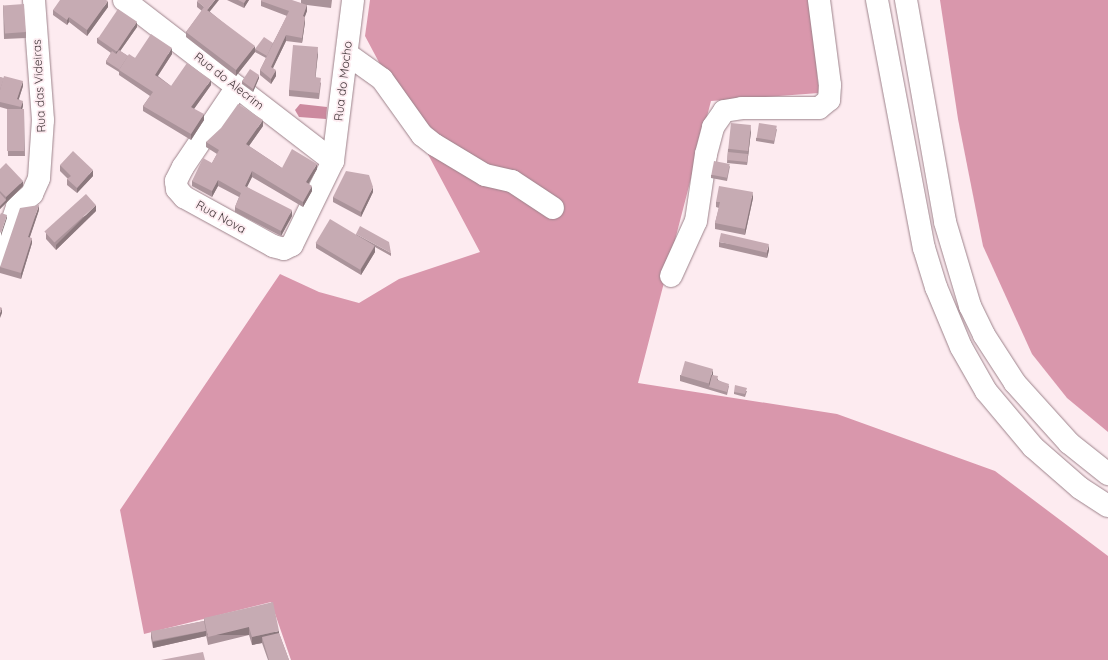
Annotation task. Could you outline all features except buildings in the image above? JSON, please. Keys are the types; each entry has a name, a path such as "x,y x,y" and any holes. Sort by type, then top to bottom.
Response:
{"main road":[{"name":"Rua das Videiras","path":"0,257 17,207 32,194 39,178 43,120 34,0"},
{"name":"Rua do Alecrim","path":"124,0 333,161"},
{"name":"Rua do Mocho","path":"333,161 353,0"},
{"path":"671,276 696,221 713,127 724,111 742,108 819,108 829,100 830,85 819,0"},
{"path":"877,0 924,248 936,287 961,347 986,391 1033,447 1080,488 1108,506"},
{"path":"906,0 946,222 970,306 984,335 1015,384 1069,444 1108,474"},
{"path":"347,54 382,79 422,135 435,145 485,175 512,181 553,208"},
{"name":"Rua Nova","path":"237,87 176,181 176,190 184,197 273,246 284,249 292,245 333,161"}],"shaded area":[{"path":"370,0 810,0 819,93 711,101 638,383 837,414 995,471 1108,556 1108,660 291,660 271,602 144,634 120,510 280,274 319,292 359,303 399,279 480,252 365,36"},
{"path":"940,0 1108,0 1108,432 1067,398 1032,354 983,246 958,119"},
{"path":"300,104 327,107 326,119 299,117 295,110"}]}
